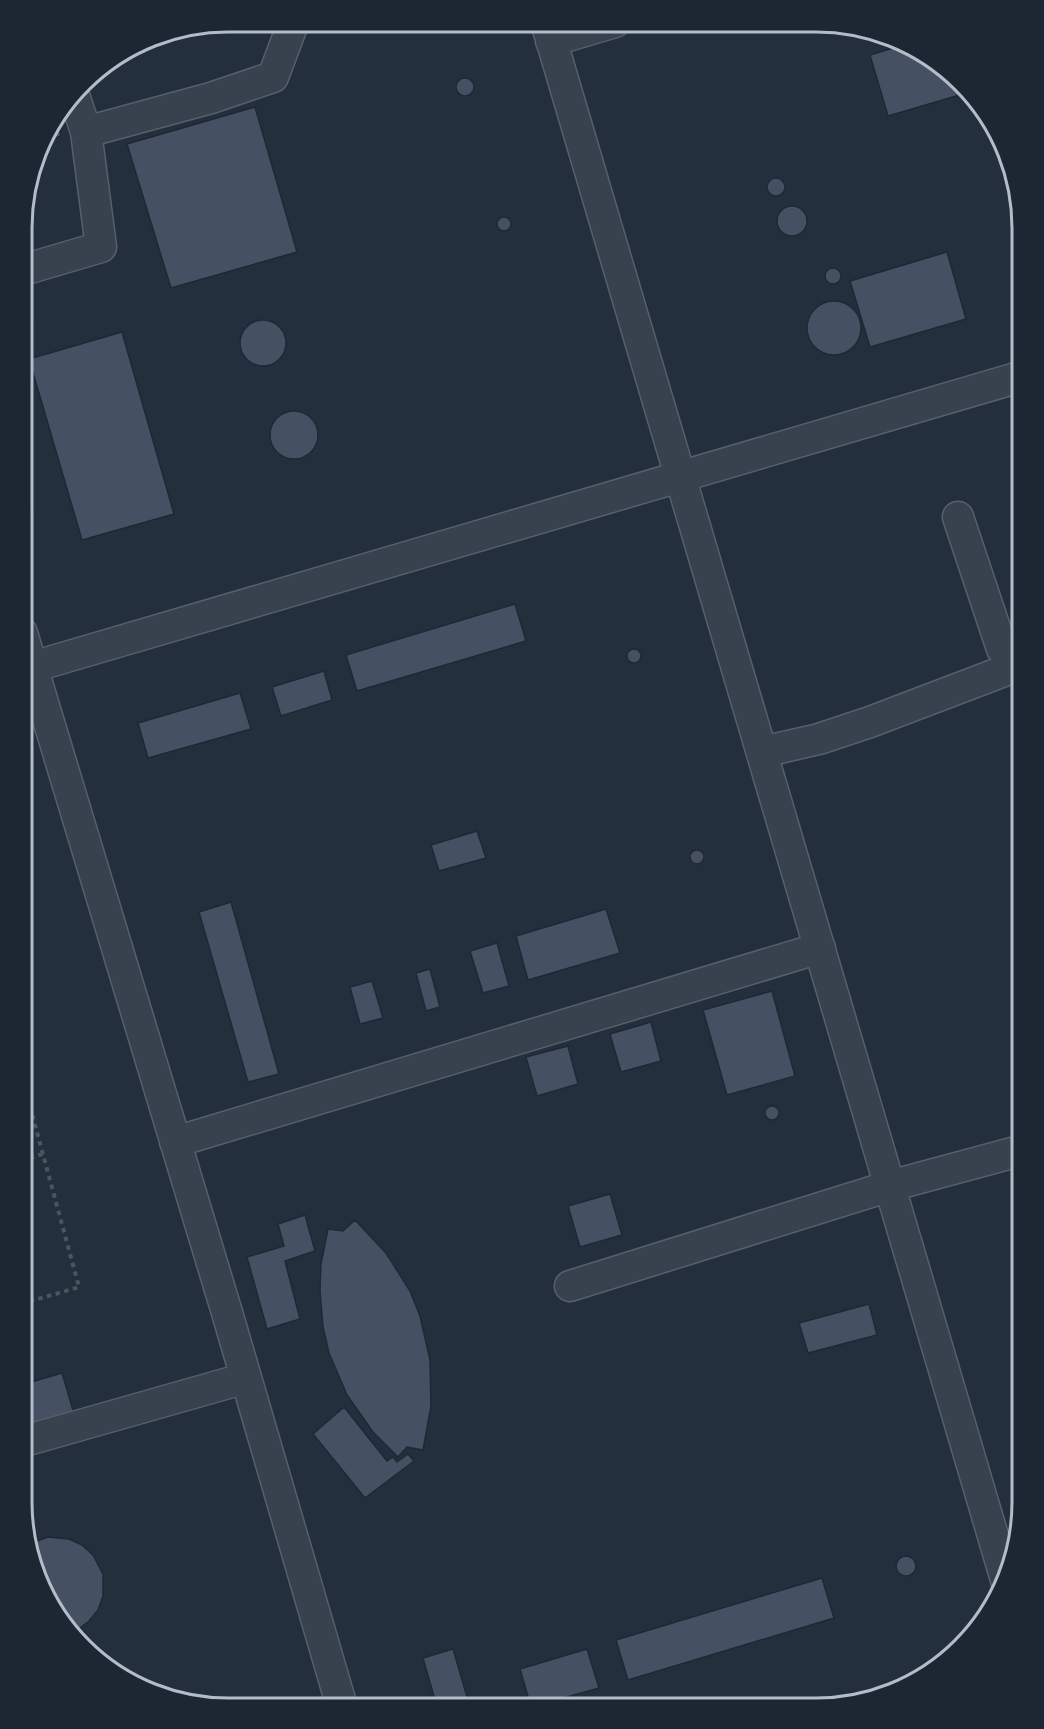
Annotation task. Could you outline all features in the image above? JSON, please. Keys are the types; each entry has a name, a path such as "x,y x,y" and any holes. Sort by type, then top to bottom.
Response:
{"street":[{"path":"86,132 211,98 273,77 290,32"},
{"path":"548,32 1002,1565"},
{"path":"32,267 101,247 86,132 77,103"},
{"path":"32,667 1012,379"},
{"path":"958,517 1002,649 1012,654"},
{"path":"762,752 819,739 870,722 1004,671 1012,664"},
{"path":"32,684 175,1142 339,1698"},
{"path":"175,1142 820,948"},
{"path":"570,1286 890,1186 1012,1153"},
{"path":"32,1439 246,1378"}],"path":[{"path":"32,1116 79,1287 32,1301"},
{"path":"32,1157 42,1154"}],"building":[{"path":"894,48 936,72 960,95 888,116 870,55"},
{"path":"465,78 471,81 474,87 471,93 465,96 459,93 456,87 459,81"},
{"path":"255,107 297,252 171,288 127,144"},
{"path":"59,129 61,136 54,138"},
{"path":"772,178 780,178 785,183 783,194 772,196 767,191 767,183"},
{"path":"792,206 803,210 807,221 803,232 792,236 781,232 777,221 781,210"},
{"path":"504,217 509,219 511,224 509,229 504,231 499,229 497,224 499,219"},
{"path":"947,252 966,319 870,347 850,281"},
{"path":"830,268 836,268 841,276 839,282 830,284 825,279 825,273"},
{"path":"834,301 844,303 853,309 859,318 861,328 859,338 853,347 844,353 834,355 824,353 815,347 809,338 807,328 809,318 815,309 824,303"},
{"path":"263,320 272,321 280,326 285,334 285,352 280,360 272,365 263,366 254,365 246,360 241,352 240,343 241,334 246,326 254,321"},
{"path":"122,332 174,514 82,540 32,369 32,358"},
{"path":"289,411 299,411 311,418 318,430 318,440 311,452 299,459 289,459 274,448 270,440 270,430 281,415"},
{"path":"515,604 526,641 357,691 346,655"},
{"path":"634,649 639,651 641,656 639,661 634,663 629,661 627,656 629,651"},
{"path":"324,671 332,700 281,716 272,687"},
{"path":"240,693 251,729 148,758 138,723"},
{"path":"477,831 486,858 439,871 431,845"},
{"path":"697,850 702,852 704,857 702,862 697,864 692,862 690,857 692,852"},
{"path":"231,902 279,1074 248,1082 199,912"},
{"path":"606,909 620,953 528,980 516,936"},
{"path":"497,943 509,986 483,993 470,951"},
{"path":"430,969 440,1007 426,1011 416,973"},
{"path":"372,981 383,1018 360,1024 350,987"},
{"path":"772,991 795,1076 727,1095 703,1010"},
{"path":"651,1022 661,1061 621,1072 610,1034"},
{"path":"568,1046 578,1084 537,1096 526,1057"},
{"path":"772,1106 777,1108 779,1113 777,1118 772,1120 767,1118 765,1113 767,1108"},
{"path":"610,1194 622,1235 580,1247 568,1206"},
{"path":"305,1215 315,1251 285,1261 300,1319 267,1329 247,1257 284,1246 278,1224"},
{"path":"355,1220 386,1253 410,1291 420,1316 430,1360 431,1406 423,1450 407,1447 398,1457 373,1432 347,1395 329,1353 323,1327 320,1291 321,1264 328,1229 343,1231"},
{"path":"869,1304 877,1335 808,1353 799,1323"},
{"path":"62,1373 75,1417 32,1428 32,1382"},
{"path":"344,1407 387,1461 393,1457 397,1462 408,1454 414,1461 365,1498 313,1434"},
{"path":"48,1537 69,1539 82,1545 93,1555 103,1574 103,1596 98,1610 79,1629 58,1599 46,1576 35,1542"},
{"path":"906,1556 913,1559 916,1566 913,1573 906,1576 899,1573 896,1566 899,1559"},
{"path":"822,1578 834,1618 628,1680 616,1640"},
{"path":"453,1649 467,1698 434,1698 423,1658"},
{"path":"587,1649 599,1688 563,1698 528,1698 520,1669"}]}
